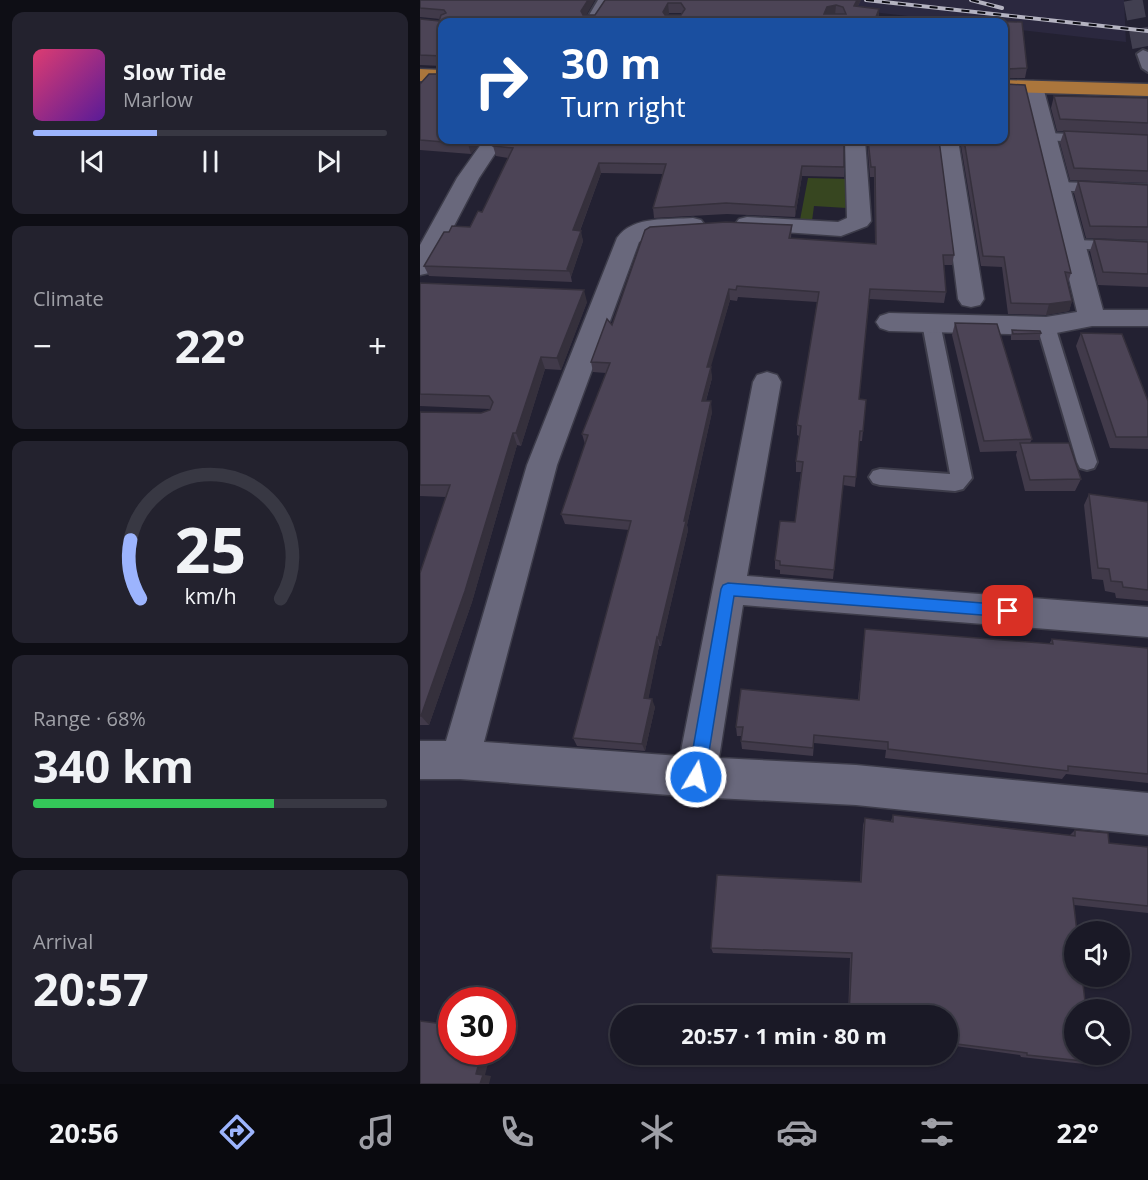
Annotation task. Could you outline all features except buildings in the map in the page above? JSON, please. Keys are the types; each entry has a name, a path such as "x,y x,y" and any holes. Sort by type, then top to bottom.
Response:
{"main road":[{"path":"420,75 438,76"},
{"path":"1008,86 1148,90"}],"street":[{"path":"1034,87 1071,245 1092,318"},
{"path":"424,280 432,225 491,144"},
{"path":"460,760 542,465 596,292 629,238 646,228 721,223 841,229 859,221 855,144"},
{"path":"949,144 971,299"},
{"path":"889,322 1046,326 1092,318 1148,318"},
{"path":"696,777 767,382"},
{"path":"728,589 1148,622"},
{"path":"420,760 460,760 696,777 856,785 1148,813"}],"lane":[{"path":"593,18 604,0"},
{"path":"1143,54 1148,68"},
{"path":"1046,137 1148,141"},
{"path":"1058,187 1148,190"},
{"path":"1071,245 1148,248"},
{"path":"880,477 955,483 961,478 931,323"},
{"path":"1046,326 1087,462"}],"shaded area":[{"path":"765,0 1124,0 1126,42 1008,28 1008,18 925,18"}],"green space":[{"path":"808,178 850,179 847,208 814,206 812,221 800,220"}],"tunnel":[{"path":"1133,0 1143,54"}],"railway":[{"path":"866,0 1148,31"},
{"path":"971,0 1002,8"}],"route":[{"path":"696,777 728,589 1008,611"}]}
